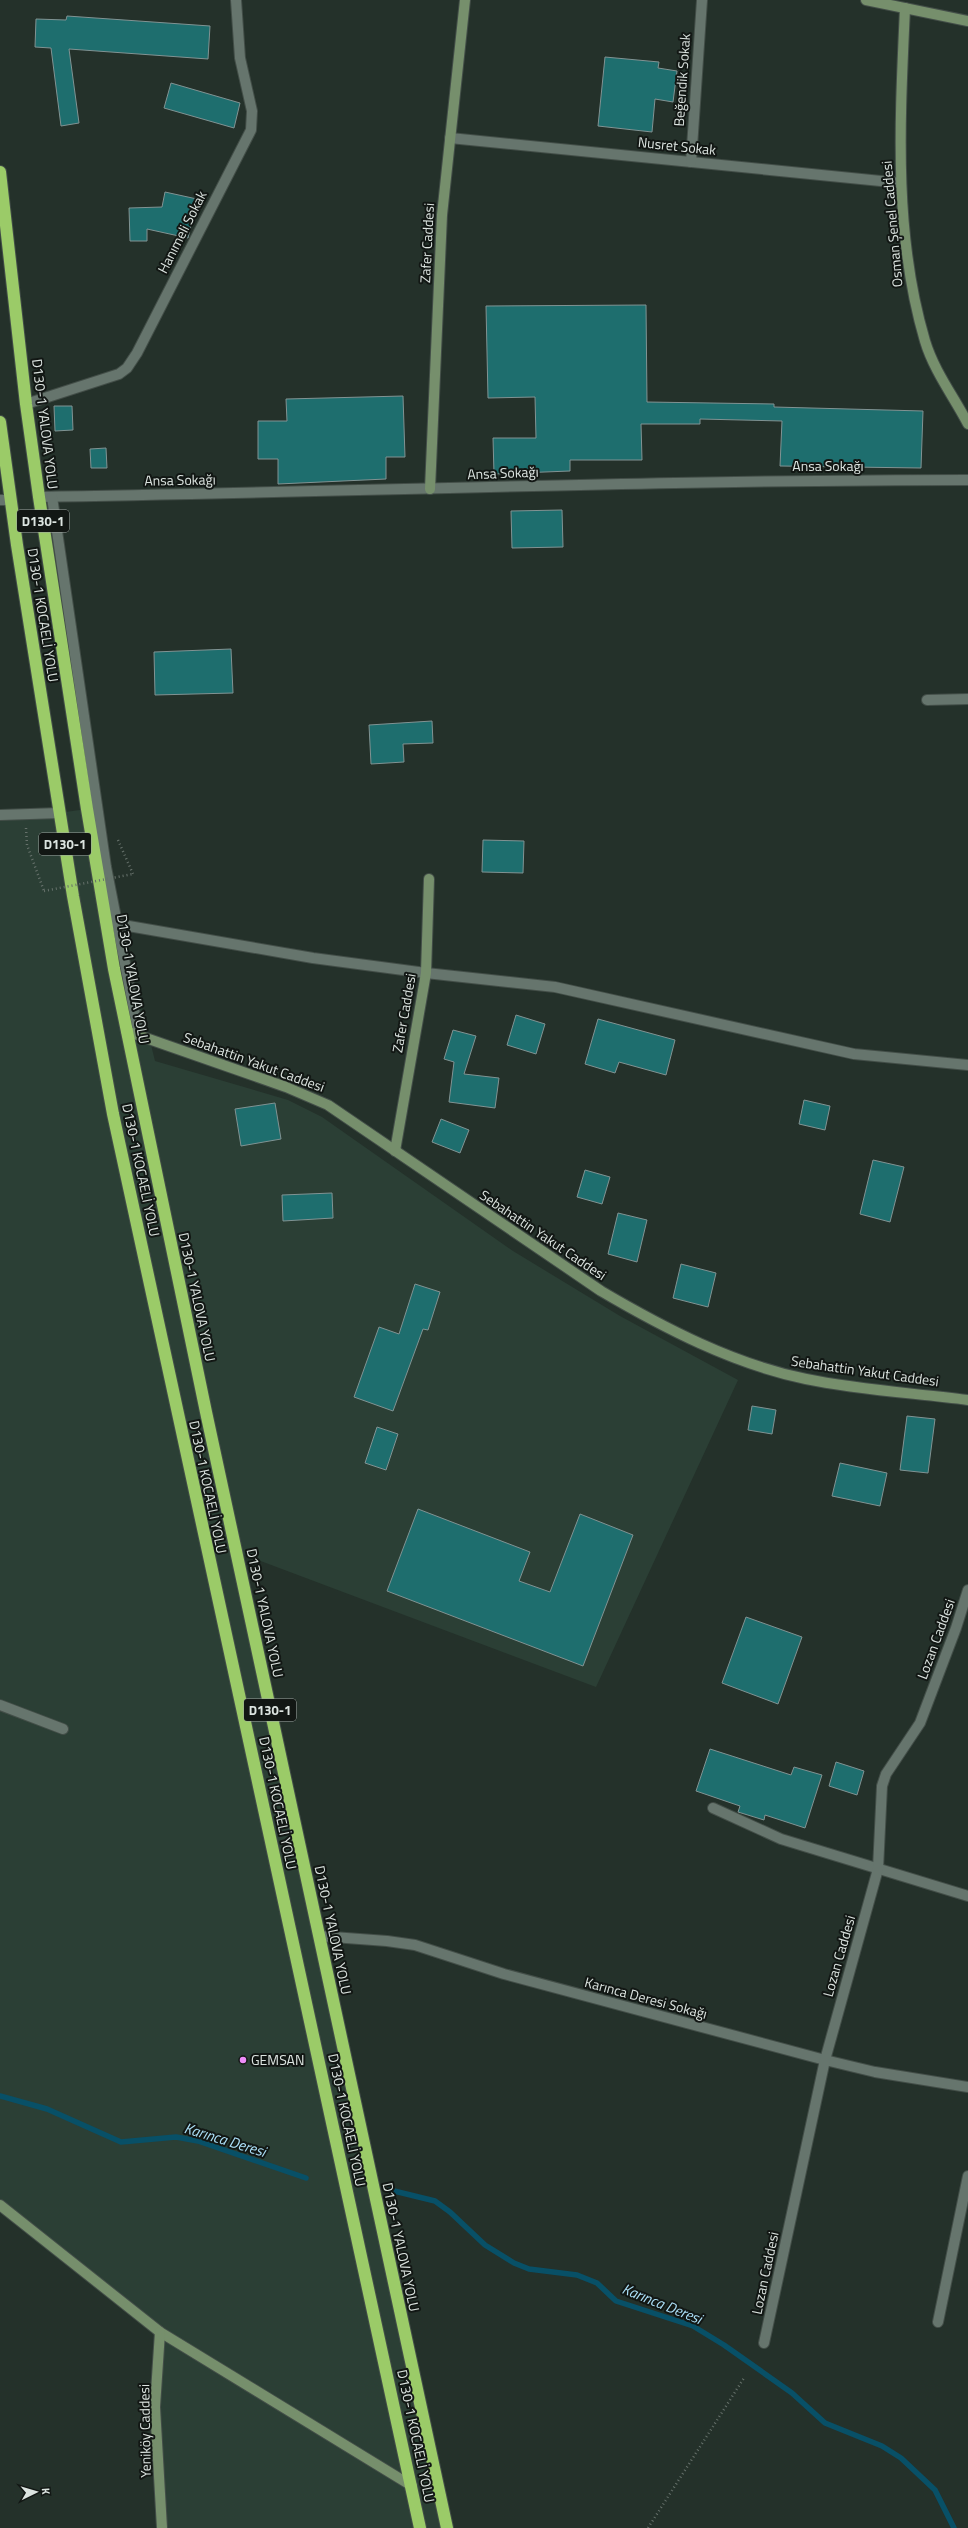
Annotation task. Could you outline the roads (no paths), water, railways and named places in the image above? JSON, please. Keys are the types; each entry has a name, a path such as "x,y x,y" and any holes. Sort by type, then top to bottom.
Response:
{"highway":[{"name":"D130-1 YALOVA YOLU","path":"0,172 26,404 39,497 98,868 126,1030 447,2528"},
{"name":"D130-1 KOCAELİ YOLU","path":"0,422 5,500 60,813 73,896 114,1114 159,1332 420,2528"}],"street":[{"name":"Hanımeli Sokak","path":"26,404 119,374 127,368 137,353 251,130 252,111 240,58 236,0"},
{"name":"Zafer Caddesi","path":"430,489 442,215 466,0"},
{"name":"Beğendik Sokak","path":"691,162 702,0"},
{"path":"866,0 968,21"},
{"name":"Osman Şenel Caddesi","path":"905,8 900,153 901,183 910,284 926,342 941,378 968,424"},
{"name":"Nusret Sokak","path":"450,138 901,183"},
{"name":"Ansa Sokağı","path":"39,497 430,489 638,482 968,480"},
{"path":"52,497 102,842 138,1035"},
{"path":"927,700 968,700"},
{"path":"0,815 60,813"},
{"name":"Zafer Caddesi","path":"395,1151 426,973 429,879"},
{"path":"117,924 313,958 426,973 555,987 854,1054 968,1065"},
{"name":"Sebahattin Yakut Caddesi","path":"126,1030 306,1095 328,1105 601,1291 638,1312 733,1357 806,1379 968,1400"},
{"name":"Lozan Caddesi","path":"764,2343 825,2060 878,1869 882,1786 886,1774 920,1723 956,1628 968,1590"},
{"path":"0,1705 64,1729"},
{"path":"713,1808 781,1839 968,1896"},
{"name":"Karınca Deresi Sokağı","path":"319,1936 387,1940 415,1945 518,1978 825,2060 875,2072 968,2087"},
{"path":"938,2322 968,2176"},
{"path":"0,2205 160,2332 412,2486"},
{"name":"Yeniköy Caddesi","path":"160,2332 155,2407 162,2528"}],"waterway":[{"name":"Karınca Deresi","path":"0,2096 47,2109 121,2142 176,2137 198,2141 306,2178"},
{"name":"Karınca Deresi","path":"390,2190 435,2201 450,2212 485,2245 514,2263 529,2269 577,2275 597,2283 616,2301 693,2326 724,2345 792,2393 825,2423 882,2446 901,2458 935,2490 954,2528"}],"place":[{"name":"GEMSAN","path":"243,2060"}]}
